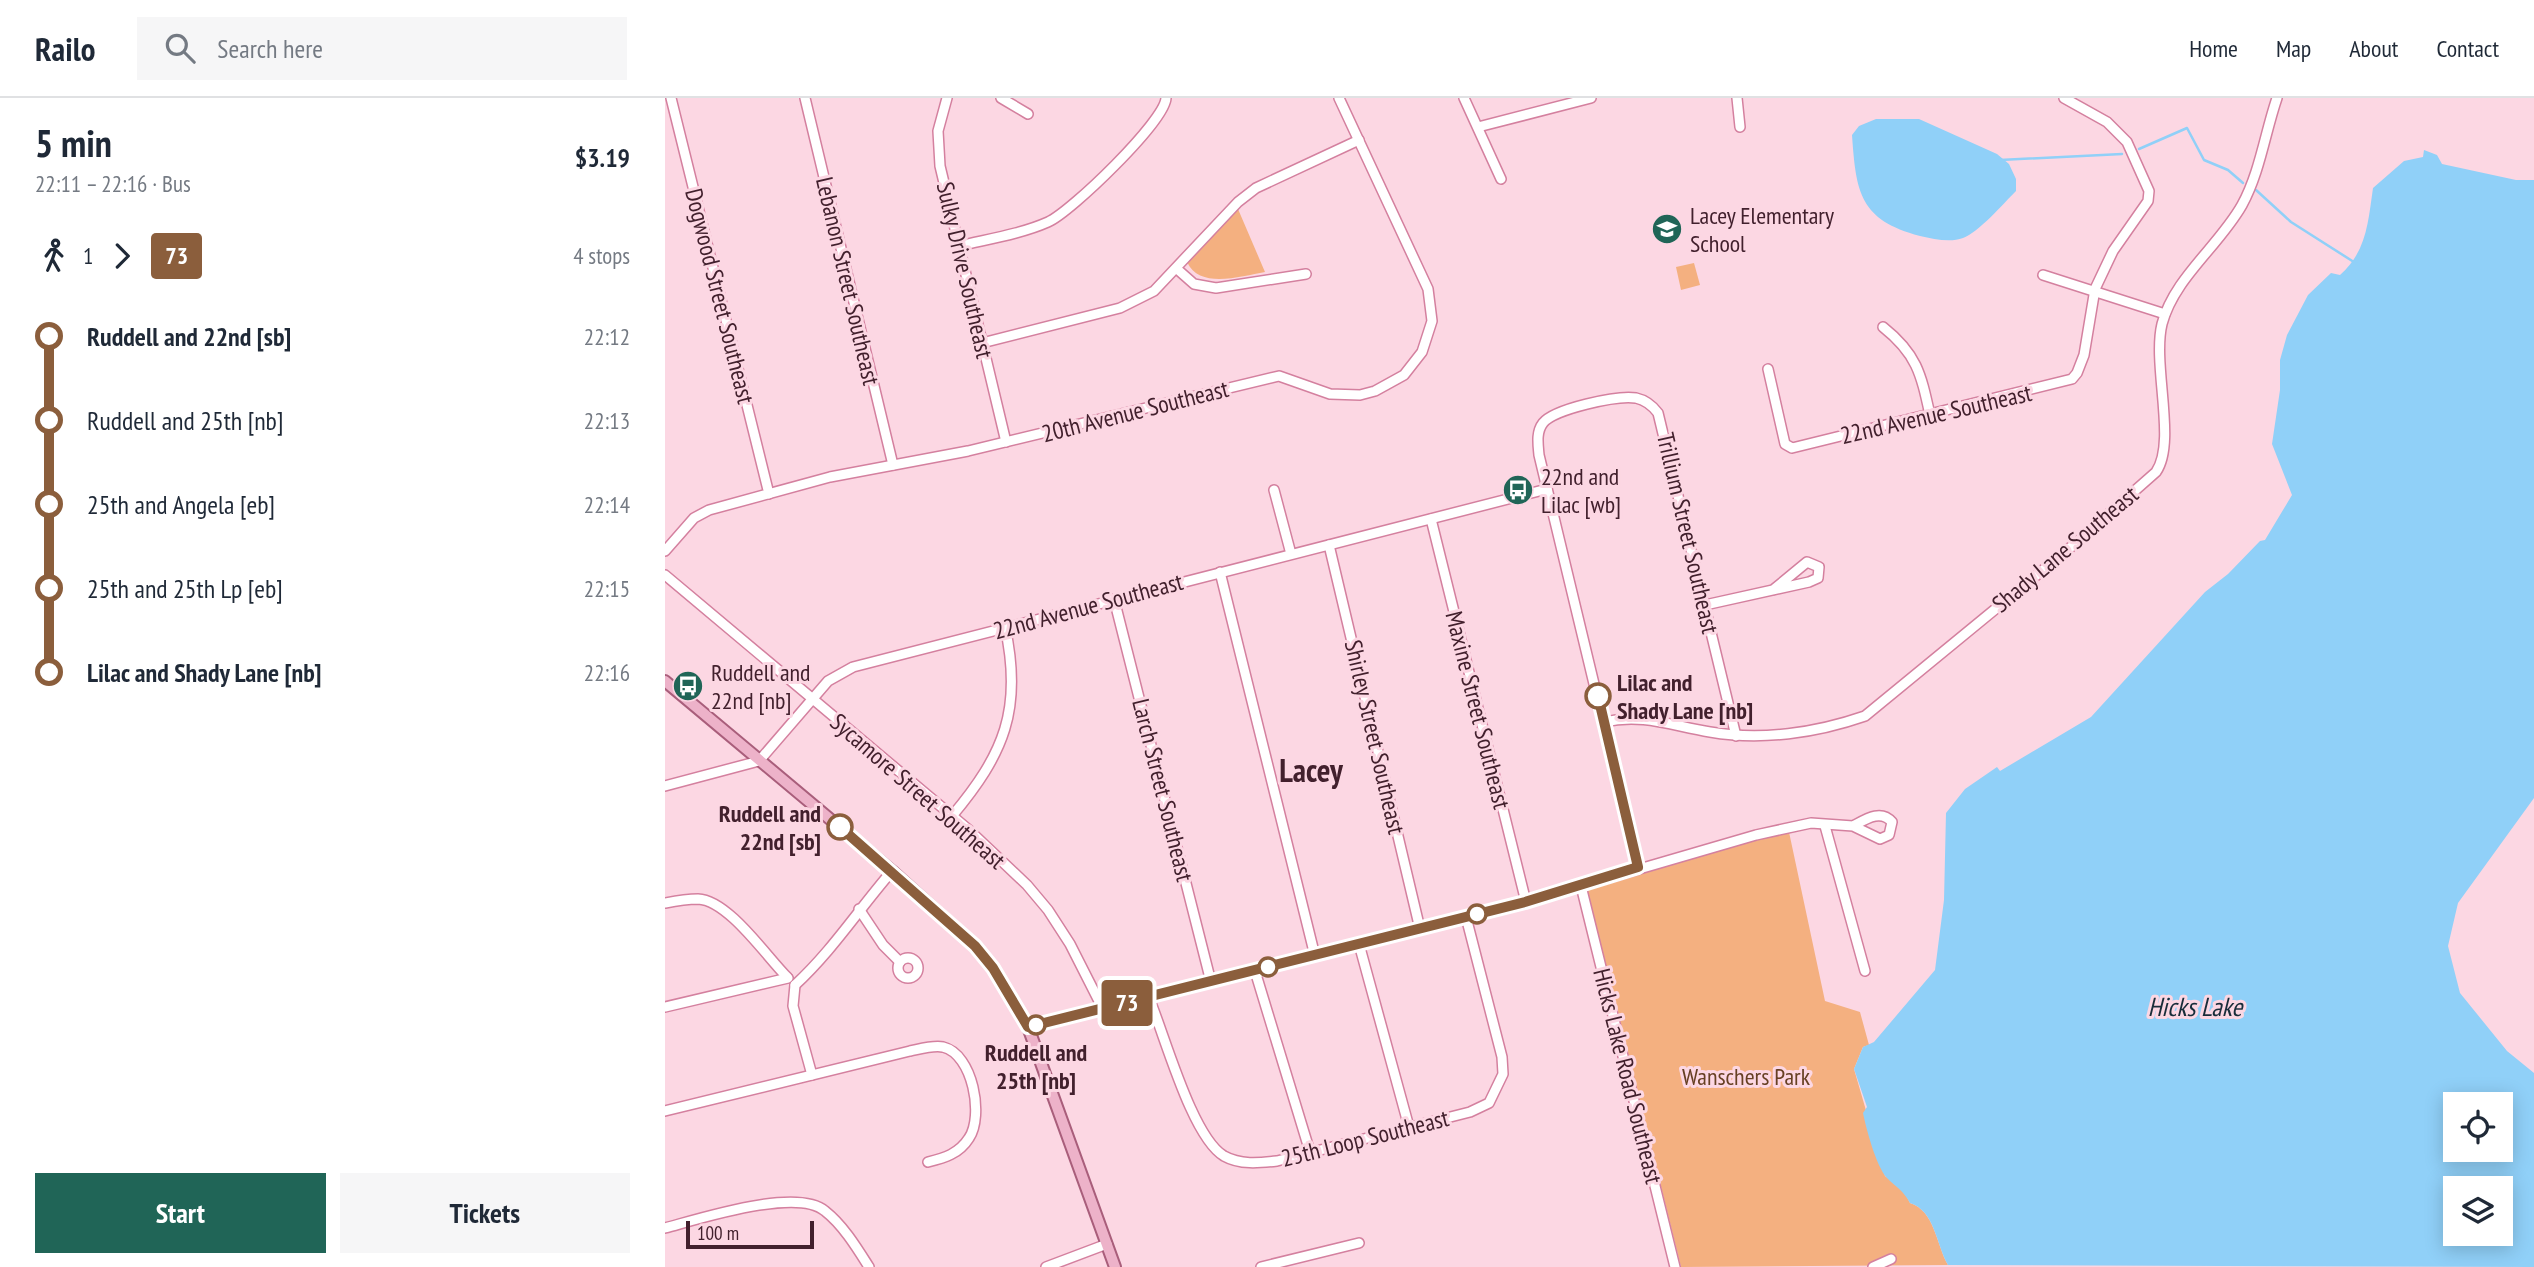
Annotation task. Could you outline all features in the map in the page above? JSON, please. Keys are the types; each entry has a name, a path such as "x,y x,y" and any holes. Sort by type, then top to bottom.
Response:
{"main road":[{"path":"665,681 892,871 975,946 1000,978 1028,1027 1115,1267"}],"street":[{"name":"Dogwood Street Southeast","path":"671,98 769,494"},
{"name":"Lebanon Street Southeast","path":"805,98 893,465"},
{"name":"Sulky Drive Southeast","path":"947,98 940,116 938,149 1006,442"},
{"path":"1001,98 1028,114"},
{"path":"959,246 1036,227 1064,214 1153,124 1166,98"},
{"path":"982,343 1120,308 1154,291 1238,202 1256,188 1359,140 1339,98"},
{"path":"1464,98 1501,179"},
{"path":"1478,127 1591,98"},
{"path":"1737,98 1740,127"},
{"path":"2064,98 2078,101 2107,122 2127,142 2149,191 2148,201 2113,251 2095,289"},
{"name":"Shady Lane Southeast","path":"1604,722 1627,717 1657,719 1736,736 1767,736 1830,726 1865,716 1878,708 2156,472 2162,463 2165,447 2159,345 2165,314 2182,285 2241,206 2277,98"},
{"name":"20th Avenue Southeast","path":"665,551 694,517 709,510 830,477 1006,442 1279,376 1330,394 1360,395 1375,391 1404,375 1414,364 1428,336 1431,305 1424,277 1359,140"},
{"path":"1177,269 1194,284 1216,288 1306,274"},
{"path":"2043,275 2095,289 2165,314"},
{"name":"22nd Avenue Southeast","path":"1768,369 1785,444 1792,448 2065,382 2077,373 2095,289"},
{"path":"1883,327 1898,339 1916,363 1930,415"},
{"name":"Trillium Street Southeast","path":"1547,489 1537,436 1541,425 1550,417 1580,407 1629,397 1645,401 1658,413 1736,736"},
{"path":"1547,489 1638,867"},
{"name":"22nd Avenue Southeast","path":"759,761 828,681 853,667 1547,489"},
{"path":"1274,490 1291,554"},
{"name":"Maxine Street Southeast","path":"1431,519 1525,902"},
{"name":"Shirley Street Southeast","path":"1329,545 1420,929"},
{"path":"1705,605 1809,583 1818,578 1819,567 1807,562 1773,590"},
{"path":"1220,572 1315,956"},
{"name":"Sycamore Street Southeast","path":"665,575 952,816 1027,885 1048,910 1077,956 1103,1009"},
{"name":"Larch Street Southeast","path":"1114,599 1211,982"},
{"path":"952,816 989,769 1002,742 1012,688 1013,663 1005,627"},
{"path":"665,786 759,761"},
{"path":"1028,1027 1525,902 1638,867 1756,835 1811,823 1853,826"},
{"path":"1825,826 1865,971"},
{"path":"812,1075 793,1006 795,985 831,949 859,909 892,871"},
{"name":"Hicks Lake Road Southeast","path":"1581,886 1675,1267"},
{"path":"665,903 699,899 712,902 728,913 795,985"},
{"path":"859,909 883,945 900,962"},
{"name":"25th Loop Southeast","path":"1149,998 1195,1123 1209,1145 1226,1157 1249,1164 1310,1152 1470,1112 1489,1103 1503,1074 1502,1057 1466,917"},
{"path":"1359,944 1409,1127"},
{"path":"1255,971 1310,1152"},
{"path":"665,1007 787,977"},
{"path":"665,1111 812,1075 943,1047 954,1053 964,1065 972,1090 975,1125 958,1151 928,1162"},
{"path":"665,1228 779,1202 799,1203 824,1209 869,1267"},
{"path":"1261,1267 1359,1243"},
{"path":"1046,1267 1107,1244"},
{"path":"1873,1267 1891,1259"}],"green space":[{"path":"1238,209 1265,272 1211,279 1193,271 1187,262 1197,248"},
{"path":"1694,263 1700,285 1681,290 1676,267"},
{"name":"Wanschers Park","path":"1789,832 1825,1001 1860,1012 1869,1045 1863,1047 1854,1069 1885,1176 1903,1189 1910,1203 1925,1213 1948,1265 1681,1267 1586,885"}],"water":[{"path":"1876,119 1919,119 1997,154 2009,164 2016,179 2016,191 1976,230 1958,239 1942,240 1920,236 1885,222 1873,212 1859,188 1852,135 1859,126"},
{"name":"Hicks Lake","path":"2424,150 2437,155 2442,164 2516,180 2534,180 2534,798 2458,903 2448,946 2460,993 2507,1051 2534,1073 2534,1267 1948,1265 1925,1213 1910,1203 1879,1165 1863,1113 1867,1107 1854,1069 1863,1047 1874,1042 1935,970 1944,900 1946,813 1965,789 1997,767 2000,771 2091,717 2205,592 2228,574 2260,541 2265,540 2292,495 2272,444 2280,390 2280,360 2287,335 2308,295 2331,273 2340,275 2356,256 2365,235 2373,188 2404,161 2423,157"}],"waterway":[{"path":"2139,149 2187,128 2204,160 2228,170 2243,183"},
{"path":"2000,160 2122,154"},
{"path":"2256,190 2291,222 2357,264"}],"bus line":[{"name":"73","path":"840,827 975,946 993,968 1028,1027 1525,902 1638,867 1598,696"}],"place":[{"name":"Lacey Elementary School","path":"1667,229"},
{"name":"22nd and Lilac [wb]","path":"1518,490"},
{"name":"Ruddell and 22nd [nb]","path":"688,686"},
{"name":"Lilac and Shady Lane [nb]","path":"1598,696"},
{"name":"Ruddell and 22nd [sb]","path":"840,827"},
{"name":"Ruddell and 25th [nb]","path":"1036,1025"}],"district":[{"name":"Lacey","path":"1311,770"}]}
